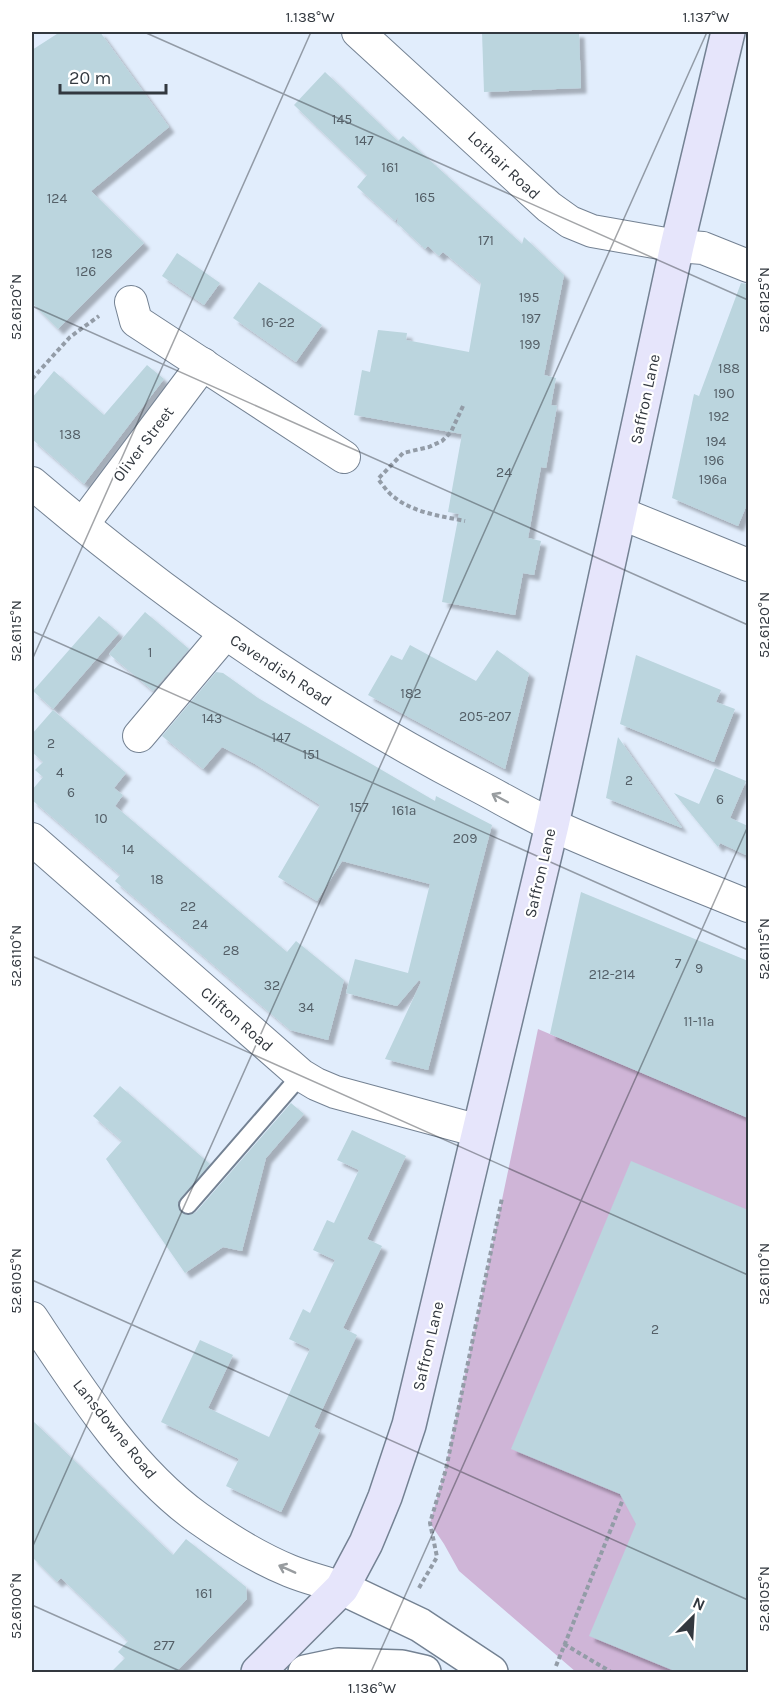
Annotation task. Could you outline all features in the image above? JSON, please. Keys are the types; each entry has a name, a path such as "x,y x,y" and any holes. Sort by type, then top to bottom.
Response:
{"main road":[{"name":"Saffron Lane","path":"258,1672 342,1588 366,1543 385,1497 409,1425 552,825 678,246 728,32"}],"street":[{"name":"Lothair Road","path":"358,32 549,207 570,222 592,231 678,246 703,248 748,266"},
{"path":"131,302 136,321 344,457"},
{"name":"Oliver Street","path":"83,524 203,364"},
{"name":"Cavendish Road","path":"37,498 83,524 149,578 225,634 322,699 433,763 552,825 748,906"},
{"path":"620,513 748,565"},
{"path":"139,736 225,634"},
{"name":"Clifton Road","path":"32,839 301,1075 334,1092 479,1131"},
{"name":"Lansdowne Road","path":"32,1318 124,1446 151,1476 198,1518 247,1549 289,1570 342,1588"},
{"path":"342,1588 420,1625 491,1672"},
{"path":"305,1672 338,1665 402,1667 424,1672"}],"lane":[{"path":"188,1205 301,1075"}],"path":[{"path":"32,379 70,337 102,314 131,302"},
{"path":"464,406 451,432 442,441 429,447 403,453 378,479 393,497 410,507 465,521"},
{"path":"556,1666 623,1499"},
{"path":"430,1523 437,1557 432,1564"},
{"path":"564,1644 611,1672"}],"shaded area":[{"path":"538,1029 748,1118 748,1672 576,1672 459,1571 430,1523 445,1470"}],"building":[{"path":"60,32 100,32 169,127 91,191 144,243 58,329 32,303 32,50"},
{"path":"482,32 579,32 581,88 484,92"},
{"path":"325,72 398,141 403,136 522,244 524,237 564,275 544,375 556,378 551,405 557,406 546,468 541,467 528,538 541,541 534,575 523,573 515,615 442,602 459,514 448,512 462,434 354,415 362,370 370,372 378,330 407,333 406,340 469,352 481,283 443,252 439,256 428,246 425,249 397,223 398,217 395,221 357,187 367,175 294,105"},
{"path":"177,253 220,283 204,305 162,276"},
{"path":"259,282 322,325 296,362 233,318"},
{"path":"741,283 748,284 748,502 738,526 672,498 694,394 699,396"},
{"path":"147,365 164,379 84,484 32,439 32,398 54,371 104,415"},
{"path":"145,612 189,649 153,691 109,654"},
{"path":"99,616 119,633 53,709 33,691"},
{"path":"410,645 476,681 497,650 529,673 505,769 368,695 391,655 402,660"},
{"path":"636,655 721,690 716,702 735,709 714,762 620,724"},
{"path":"216,672 223,673 258,698 435,801 436,796 492,825 428,1070 385,1059 421,982 419,980 397,1006 346,993 355,959 408,973 430,884 342,861 317,901 278,877 320,805 255,764 222,747 203,769 162,736"},
{"path":"53,710 126,773 114,788 123,795 115,806 287,952 296,941 344,980 328,1040 290,1030 115,881 120,875 32,800 32,790 43,777 35,770 43,762 32,752 32,734"},
{"path":"618,737 682,828 606,798"},
{"path":"715,768 746,781 730,818 748,826 748,856 720,843 718,847 674,793 699,804"},
{"path":"581,892 748,961 748,1118 550,1034"},
{"path":"120,1086 210,1164 178,1202 181,1212 187,1215 196,1212 291,1103 304,1114 266,1158 242,1251 223,1247 185,1273 106,1159 122,1141 93,1116"},
{"path":"352,1130 406,1156 367,1239 382,1246 343,1328 357,1335 314,1427 320,1430 281,1512 226,1486 239,1459 161,1422 200,1340 233,1355 208,1408 269,1437 310,1349 289,1339 303,1309 310,1313 335,1260 313,1250 327,1220 334,1223 359,1170 337,1160"},
{"path":"631,1161 748,1210 748,1672 677,1672 589,1636 636,1524 620,1494 511,1449"},
{"path":"32,1420 173,1555 186,1539 246,1587 247,1599 176,1672 111,1672 125,1658 118,1652 128,1641 61,1578 57,1582 32,1557"}]}
